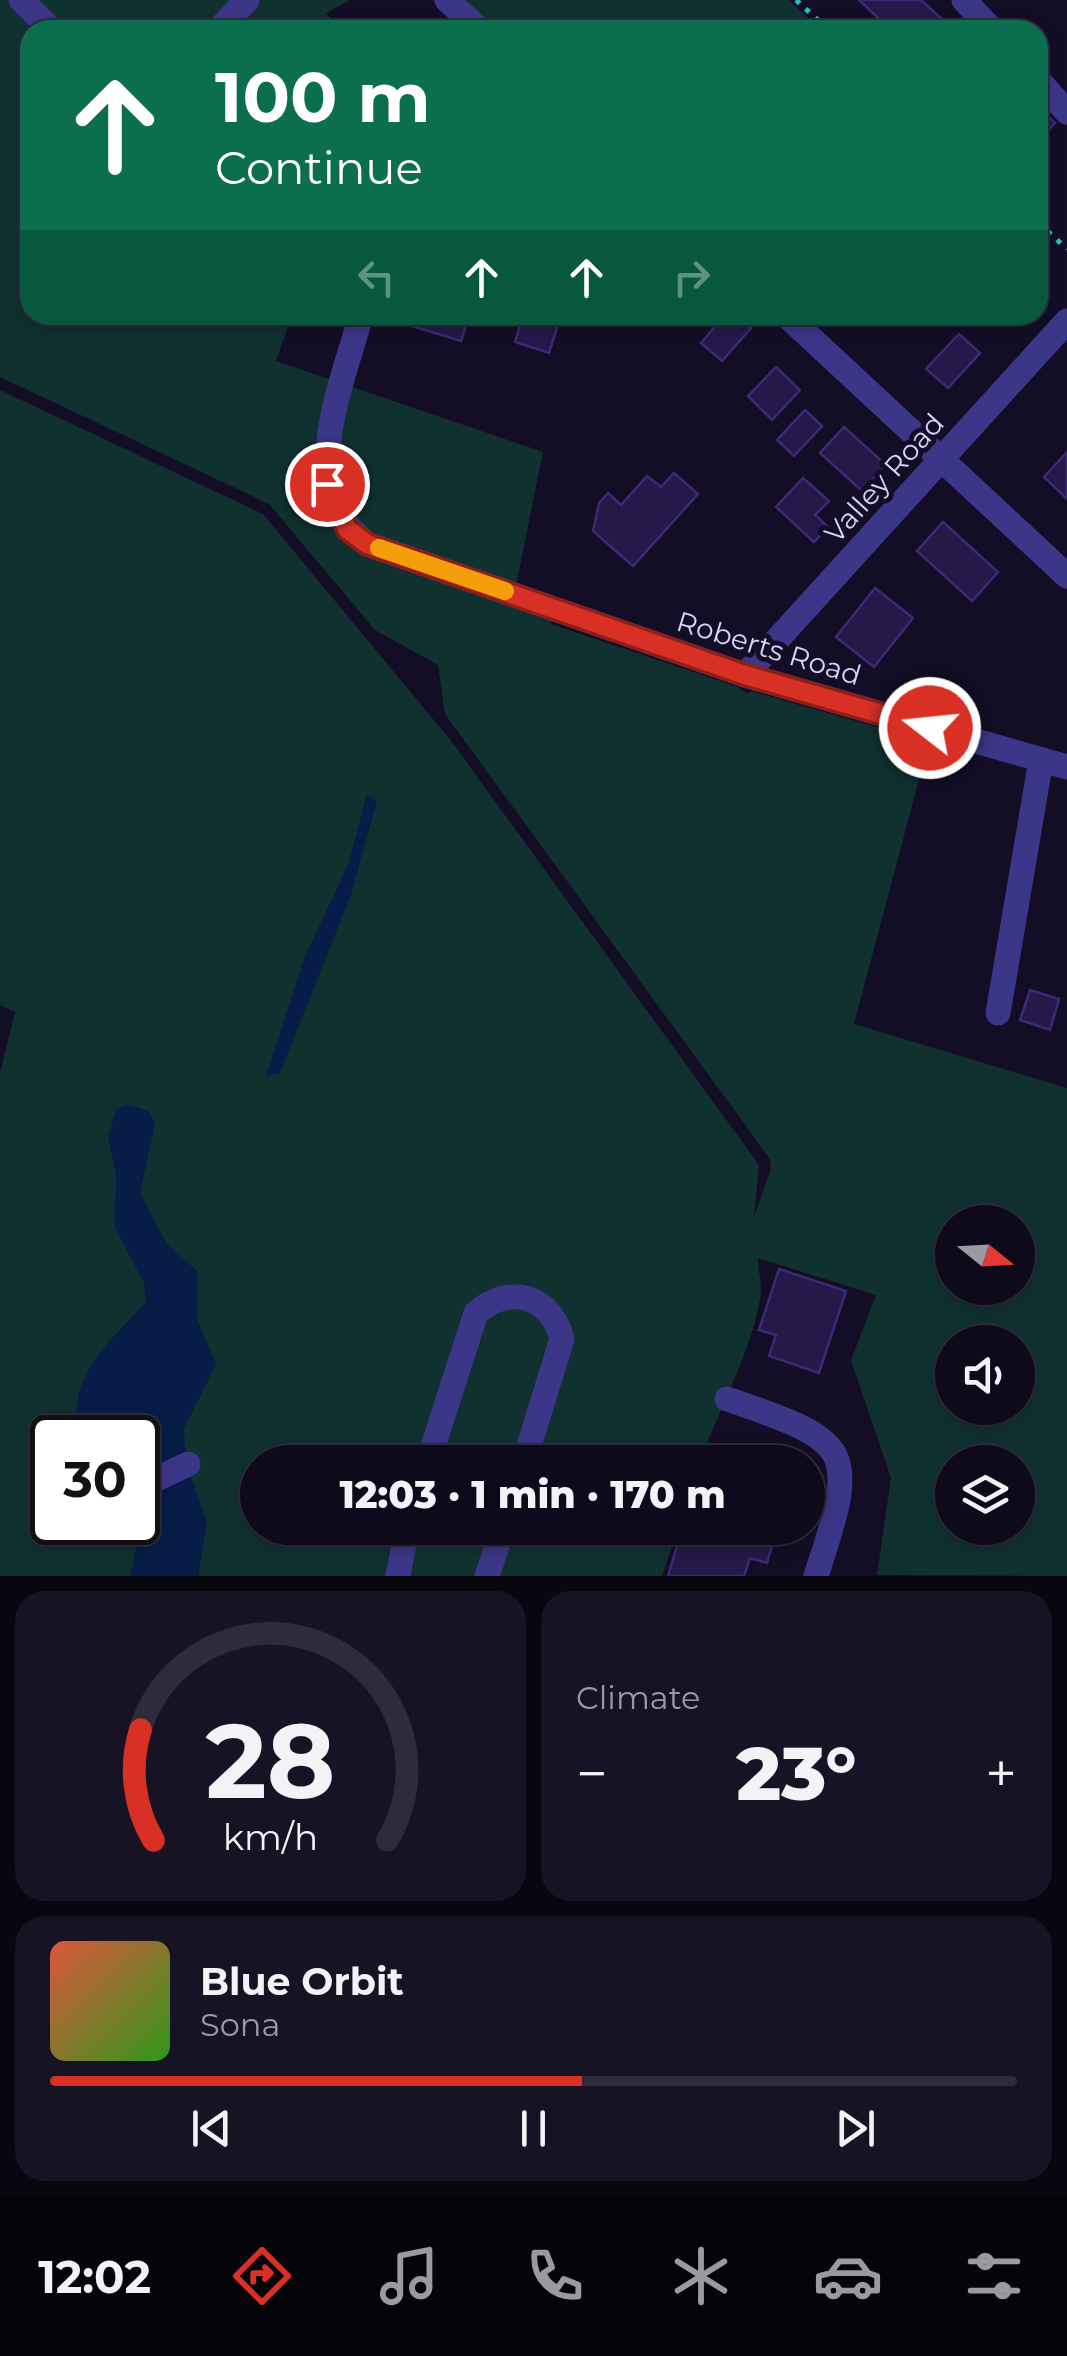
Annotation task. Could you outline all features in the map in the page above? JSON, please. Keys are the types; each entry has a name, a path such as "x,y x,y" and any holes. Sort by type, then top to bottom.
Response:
{"street":[{"path":"21,0 42,20"},
{"path":"228,20 247,0"},
{"path":"447,0 469,20"},
{"path":"964,0 983,20"},
{"path":"1048,91 1067,112"},
{"name":"Valley Road","path":"745,675 1067,321"},
{"name":"Roberts Road","path":"359,325 330,434 327,484 347,529 367,544 745,675 1067,767"},
{"path":"797,325 1067,576"},
{"path":"998,1013 1041,760"},
{"path":"433,1445 476,1313 493,1298 512,1296 538,1303 557,1318 562,1339 529,1445"},
{"path":"727,1399 803,1424 832,1451 842,1472 841,1500 816,1576"},
{"path":"160,1477 188,1464"},
{"path":"398,1576 403,1545"},
{"path":"487,1576 497,1545"}],"path":[{"path":"796,0 818,20"},
{"path":"1048,231 1067,249"}],"green space":[{"path":"0,0 350,0 326,13 332,20 20,20 20,325 289,325 276,361 543,452 512,606 552,619 551,624 738,687 747,694 751,691 929,742 854,1024 1067,1088 1067,1576 877,1575 891,1478 851,1360 876,1295 758,1258 761,1290 752,1332 707,1445 240,1445 240,1545 672,1545 662,1576 0,1576 0,1073 15,1012 0,1005 0,390 263,514 452,742 759,1165 754,1217 771,1169 770,1159 445,714 438,665 375,630 269,504 0,377"},
{"path":"433,0 789,0 810,20 454,20"}],"water":[{"path":"367,794 377,801 351,895 280,1073 266,1076 305,956 348,865"},
{"path":"126,1105 149,1111 155,1124 140,1193 167,1244 197,1271 197,1319 216,1364 184,1429 186,1463 160,1473 160,1415 76,1415 78,1395 93,1362 146,1302 144,1283 115,1228 116,1174 108,1137 116,1110"},
{"path":"188,1468 207,1523 198,1576 130,1576 137,1545 160,1545 160,1481"}],"building":[{"path":"859,0 921,0 943,20 880,20"},
{"path":"409,325 466,325 461,341"},
{"path":"520,325 558,325 549,353 515,342"},
{"path":"716,325 751,328 722,361 701,343"},
{"path":"959,334 980,353 948,388 926,369"},
{"path":"776,367 800,390 772,420 748,396"},
{"path":"805,410 822,426 794,456 777,440"},
{"path":"844,427 886,465 862,491 820,453"},
{"path":"1067,452 1067,499 1044,477"},
{"path":"674,473 698,494 633,566 593,531 599,503 608,493 621,505 647,476 661,487"},
{"path":"803,478 829,501 815,515 828,527 814,542 776,507"},
{"path":"943,522 998,572 972,601 917,551"},
{"path":"875,588 913,618 874,667 836,637"},
{"path":"1030,990 1059,999 1050,1030 1020,1020"},
{"path":"779,1269 846,1291 819,1373 769,1356 776,1335 759,1330"},
{"path":"677,1545 772,1545 767,1563 750,1558 744,1576 668,1576"}],"slow traffic":[{"path":"379,548 505,591"}],"route":[{"path":"327,484 347,529 367,544 745,675 930,728"}]}
